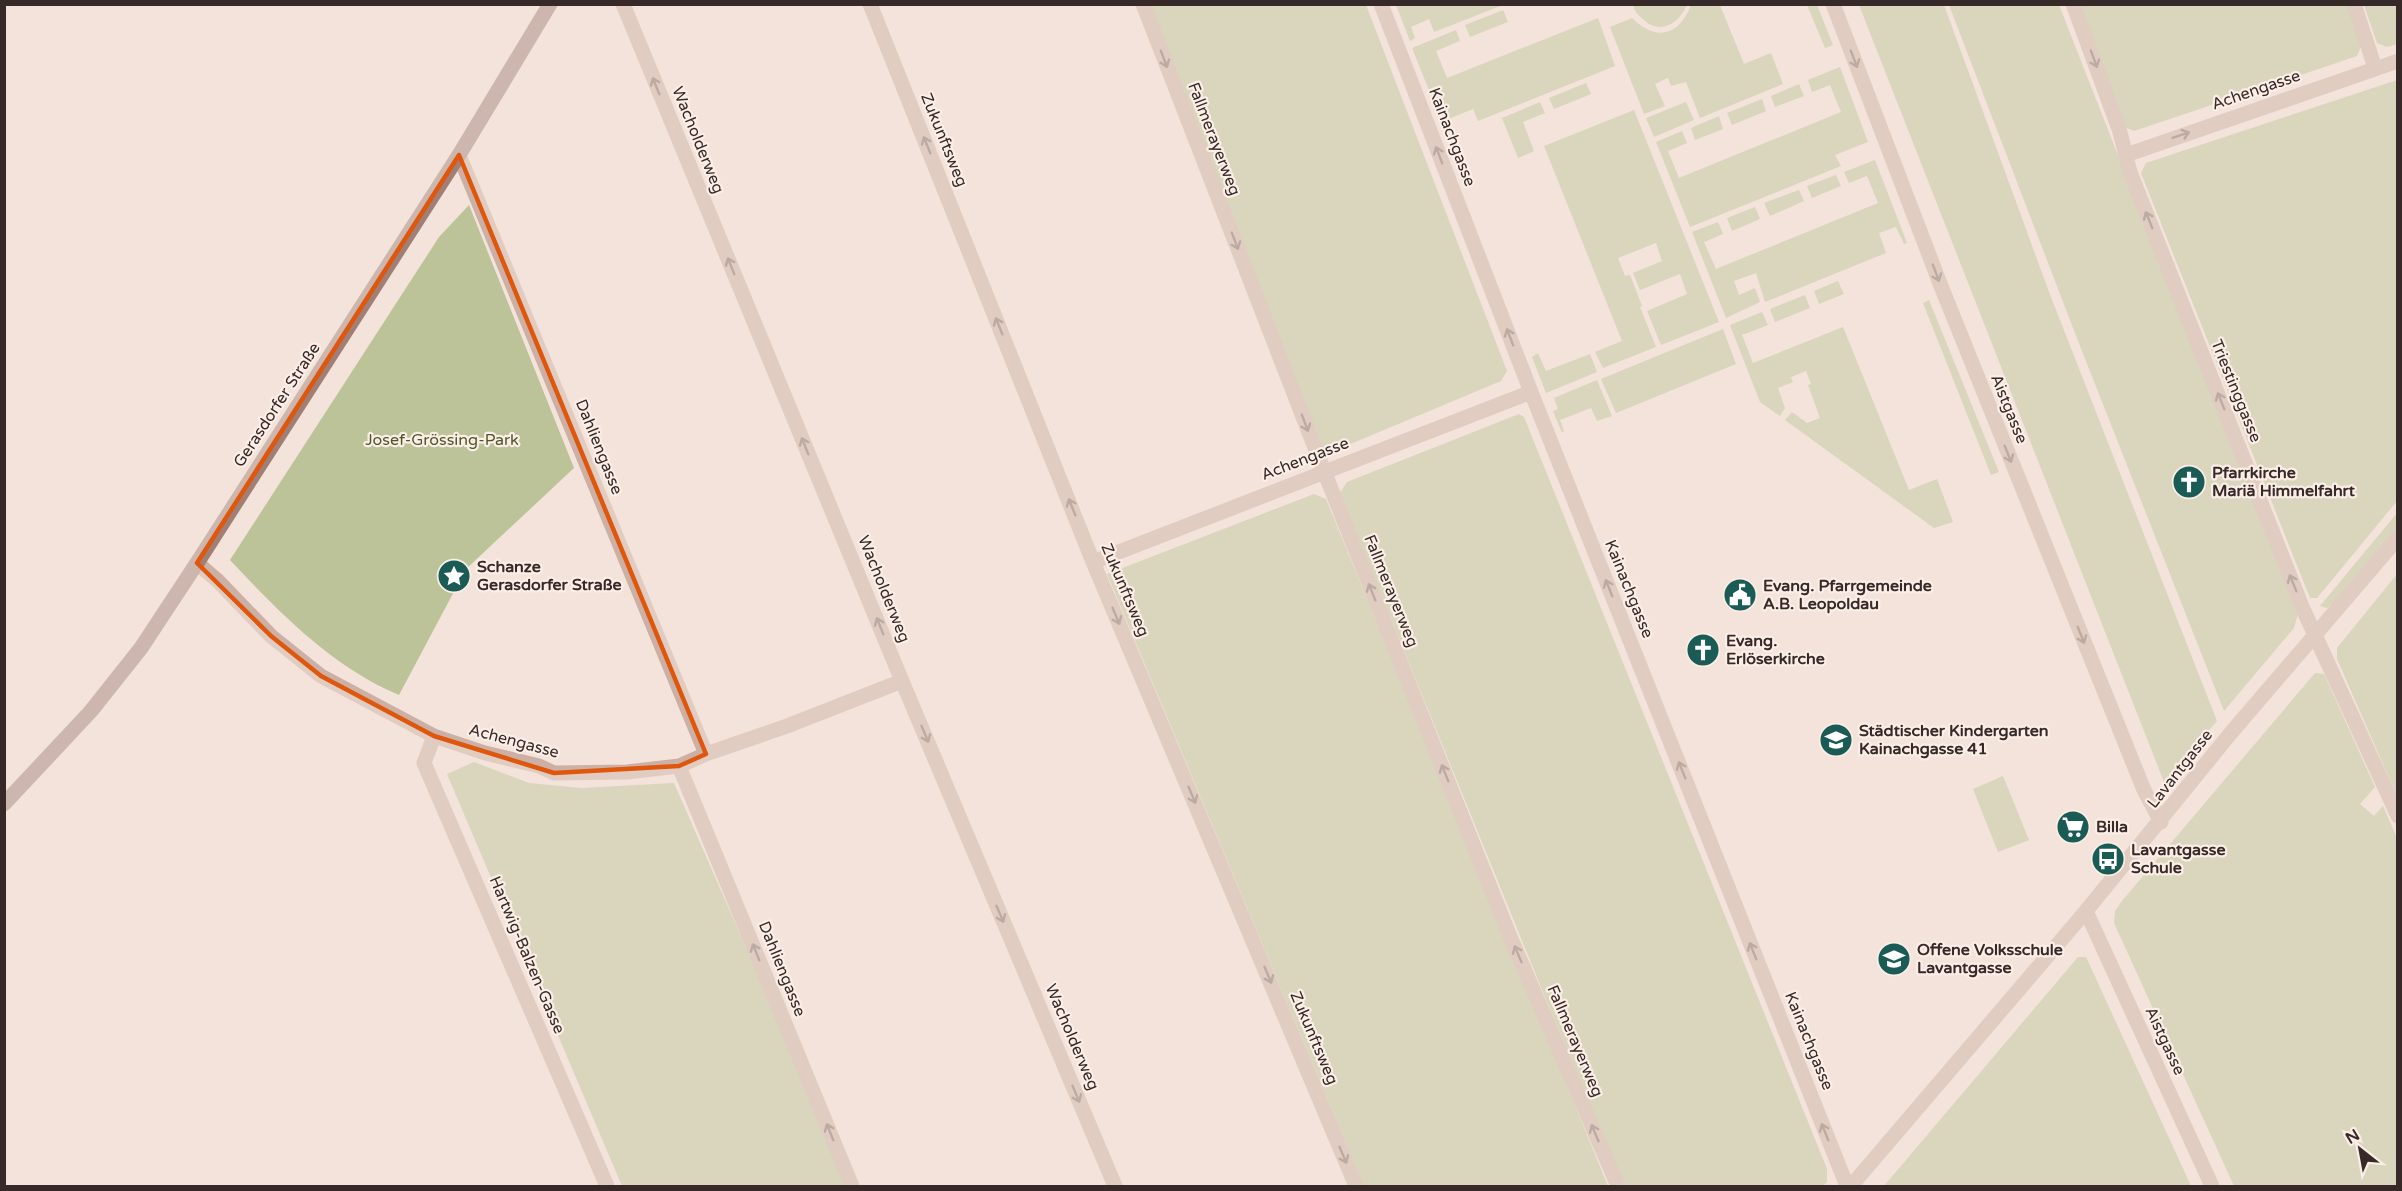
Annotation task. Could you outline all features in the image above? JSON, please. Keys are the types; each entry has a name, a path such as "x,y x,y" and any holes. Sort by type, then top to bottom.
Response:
{"main road":[{"name":"Gerasdorfer Straße","path":"4,804 91,711 141,648 459,155 550,4"}],"street":[{"name":"Wacholderweg","path":"623,4 902,681 1115,1186"},
{"name":"Zukunftsweg","path":"870,4 1093,562 1356,1186"},
{"name":"Fallmerayerweg","path":"1143,4 1324,471 1509,934 1618,1186"},
{"name":"Kainachgasse","path":"1381,4 1531,392 1849,1186"},
{"name":"Aistgasse","path":"1833,4 2025,497 2144,790 2161,822"},
{"name":"Triestinggasse","path":"2073,4 2120,132 2130,172 2316,636 2397,816"},
{"path":"2354,4 2376,68"},
{"name":"Achengasse","path":"2126,155 2397,61"},
{"name":"Dahliengasse","path":"459,155 706,753"},
{"name":"Achengasse","path":"1093,562 1531,392"},
{"name":"Lavantgasse","path":"1849,1186 2086,911 2161,822 2230,734 2316,636 2397,538"},
{"name":"Achengasse","path":"197,563 218,581 271,636 321,676 434,736 484,753 540,766 554,773 627,772 679,766 706,753 787,726 902,681"},
{"name":"Hartwig-Balzen-Gasse","path":"434,736 424,763 607,1186"},
{"name":"Dahliengasse","path":"679,766 852,1186"},
{"name":"Aistgasse","path":"2086,911 2212,1186"}],"highlighted area":[{"path":"459,155 706,754 679,766 554,773 434,736 321,676 271,636 197,563"}],"green space":[{"path":"1633,4 1687,5 1675,21 1663,27 1657,27 1642,18 1636,12"},
{"path":"1143,5 1366,5 1507,371 1501,381 1329,453 1323,448"},
{"path":"1396,5 1503,5 1434,32 1429,19 1411,27 1415,38 1410,41"},
{"path":"1691,5 1720,5 1744,64 1771,53 1783,84 1700,118 1686,82 1671,86 1668,78 1655,84 1665,106 1644,114 1610,27 1632,18 1650,30 1658,33 1666,32 1680,23"},
{"path":"1807,5 1817,5 1833,45 1825,48"},
{"path":"1859,5 1944,5 2049,292 2217,721 2164,782"},
{"path":"1949,5 2059,5 2298,614 2294,628 2224,711 2080,346"},
{"path":"2078,5 2348,5 2362,44 2357,56 2134,131 2124,127"},
{"path":"2364,5 2397,5 2397,44 2387,47 2377,43"},
{"path":"1503,10 1508,22 1470,37 1465,25"},
{"path":"1598,18 1615,66 1478,121 1473,109 1446,120 1449,129 1445,130 1412,48 1456,30 1460,41 1436,51 1447,78"},
{"path":"1840,67 1868,142 1835,155 1841,166 1690,227 1656,142 1682,131 1687,143 1668,151 1679,178 1841,112 1830,85 1812,92 1808,80"},
{"path":"2397,80 2397,501 2317,598 2310,598 2141,173 2146,163"},
{"path":"1586,83 1591,94 1554,109 1549,98"},
{"path":"1799,84 1804,96 1775,107 1771,96"},
{"path":"1762,99 1766,111 1732,125 1727,113"},
{"path":"1540,102 1545,113 1523,122 1534,151 1518,158 1502,118"},
{"path":"1686,102 1694,120 1654,137 1646,118"},
{"path":"1634,110 1719,322 1661,345 1647,311 1687,294 1680,274 1640,290 1633,273 1662,261 1656,243 1618,258 1625,276 1630,275 1656,347 1603,368 1595,352 1622,341 1544,146"},
{"path":"1719,116 1723,129 1695,140 1691,128"},
{"path":"1875,160 1907,243 1904,244 1896,227 1879,233 1886,253 1765,302 1756,273 1734,281 1739,295 1755,288 1760,302 1726,318 1692,232 1718,222 1723,234 1704,242 1716,269 1878,203 1867,176 1849,183 1844,172"},
{"path":"1836,175 1841,186 1812,198 1807,186"},
{"path":"1799,190 1804,201 1770,216 1764,203"},
{"name":"Josef-Grössing-Park","path":"469,205 574,468 466,569 399,695 374,683 329,654 288,618 230,560 439,237"},
{"path":"1755,207 1760,219 1732,231 1727,218"},
{"path":"1838,281 1844,294 1819,304 1814,291"},
{"path":"1805,295 1810,308 1775,322 1770,309"},
{"path":"1929,300 1999,472 1991,475 1923,303"},
{"path":"1762,312 1768,325 1742,335 1753,363 1843,327 1909,490 1937,479 1953,522 1934,528 1785,420 1792,412 1807,423 1820,418 1808,385 1811,384 1806,371 1791,377 1793,382 1778,388 1785,408 1780,416 1760,402 1730,325"},
{"path":"1723,329 1736,364 1616,413 1601,379"},
{"path":"1538,353 1546,371 1590,354 1597,372 1546,393 1532,357"},
{"path":"1597,380 1612,416 1597,421 1591,408 1560,420 1564,431 1562,433 1553,411 1558,409 1554,398"},
{"path":"1519,414 1524,417 1827,1169 1827,1182 1823,1186 1625,1186 1551,1012 1340,493 1347,482"},
{"path":"1314,494 1326,499 1608,1186 1364,1186 1107,574"},
{"path":"2397,513 2397,529 2336,601 2327,608 2320,606"},
{"path":"2397,574 2397,796 2337,659 2337,648"},
{"path":"2315,673 2324,674 2375,787 2360,804 2374,816 2383,806 2397,838 2397,1186 2234,1186 2114,923 2115,911 2122,901"},
{"path":"474,762 529,783 581,788 674,783 850,1186 622,1186 447,774"},
{"path":"2003,776 2029,840 1998,852 1973,789"},
{"path":"2078,957 2086,957 2191,1186 1884,1186"}],"place":[{"name":"Pfarrkirche Mariä Himmelfahrt","path":"2189,482"},
{"name":"Schanze Gerasdorfer Straße","path":"454,576"},
{"name":"Evang. Pfarrgemeinde A.B. Leopoldau","path":"1740,595"},
{"name":"Evang. Erlöserkirche","path":"1703,650"},
{"name":"Städtischer Kindergarten Kainachgasse 41","path":"1836,740"},
{"name":"Billa","path":"2073,827"},
{"name":"Lavantgasse Schule","path":"2108,859"},
{"name":"Offene Volksschule Lavantgasse","path":"1894,959"}]}
